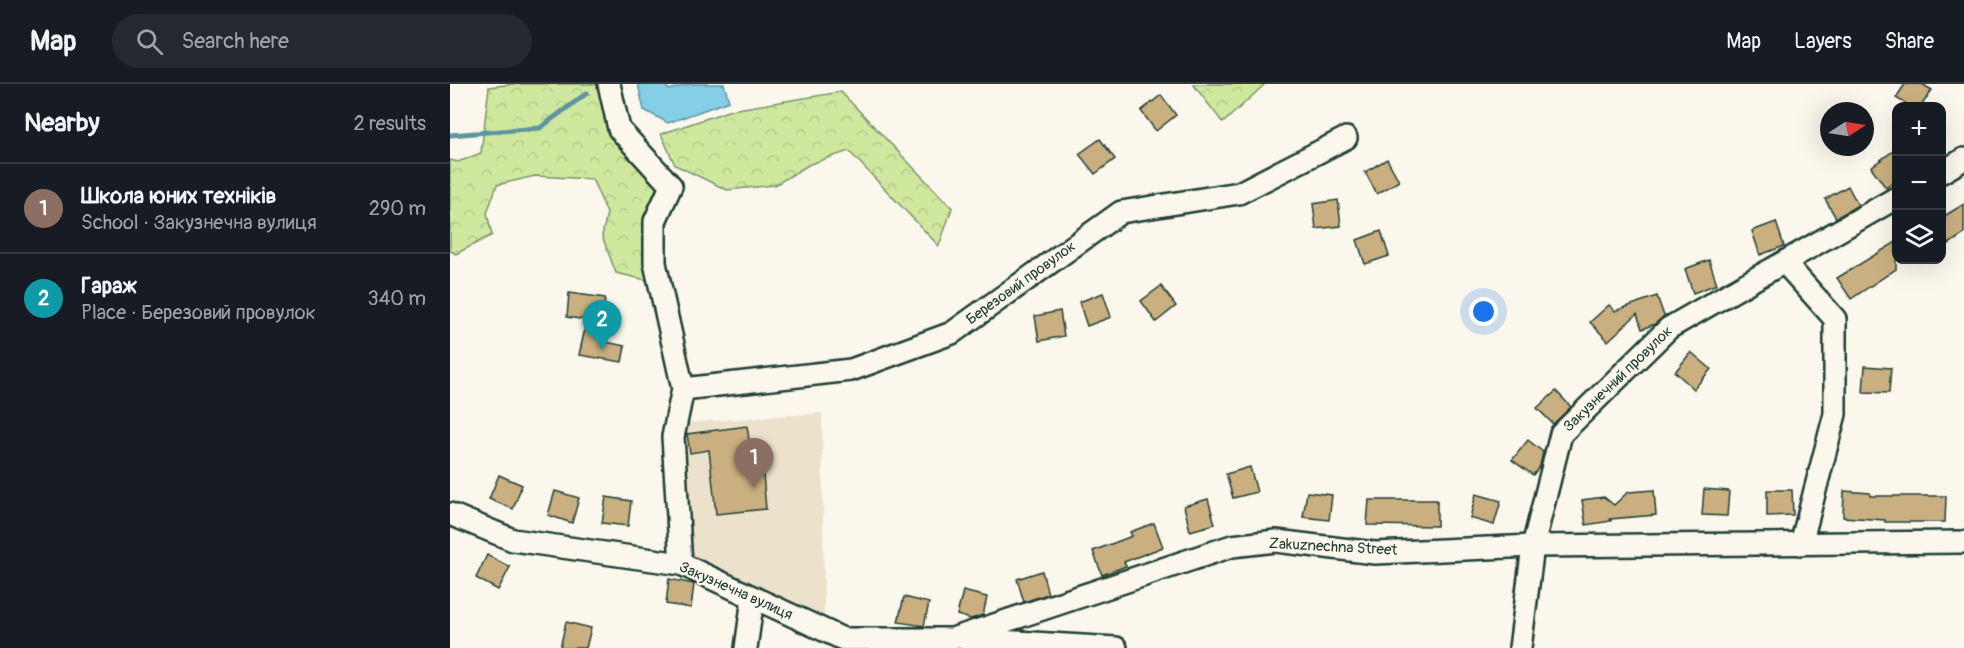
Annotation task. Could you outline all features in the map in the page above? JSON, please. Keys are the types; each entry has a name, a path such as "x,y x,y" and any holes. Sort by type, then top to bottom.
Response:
{"street":[{"path":"609,84 620,129 670,186 655,221 655,263 683,389 673,437 681,564"},
{"name":"Березовий провулок","path":"683,389 851,370 952,333 1121,212 1239,193 1346,138"},
{"path":"1946,169 1964,159"},
{"name":"Закузнечний провулок","path":"1520,648 1533,546 1561,434 1669,328 1892,200"},
{"path":"1785,263 1835,319 1834,414 1801,544"},
{"name":"Закузнечна вулиця","path":"450,514 513,540 681,564 843,639 952,639 1116,648"},
{"name":"Zakuznechna Street","path":"952,639 1232,546 1276,542 1375,553 1533,546 1964,542"},
{"path":"746,648 753,598"}],"shaded area":[{"path":"822,413 824,616 688,553 682,423"}],"green space":[{"path":"514,84 609,84 620,129 671,186 655,263 646,280 616,273 602,236 607,213 592,179 535,176 497,185 487,213 492,235 456,254 450,251 450,160 458,162 481,153 489,87"},
{"path":"1193,84 1265,84 1223,123"},
{"path":"841,92 952,208 939,246 849,151 810,164 775,185 727,190 675,165 661,134 731,110"}],"water":[{"path":"638,84 664,84 669,90 690,84 724,84 729,101 668,123 644,110"}],"building":[{"path":"1905,84 1922,84 1932,90 1924,102 1903,102 1896,98"},
{"path":"1161,95 1176,115 1156,131 1141,111"},
{"path":"1100,139 1115,159 1095,174 1079,154"},
{"path":"1892,152 1892,183 1886,188 1871,167"},
{"path":"1387,159 1399,181 1377,194 1365,172"},
{"path":"1848,186 1858,205 1836,218 1825,199"},
{"path":"1338,200 1341,226 1316,229 1313,204"},
{"path":"1964,204 1964,234 1946,246 1946,215"},
{"path":"1776,222 1784,246 1760,255 1752,231"},
{"path":"1381,231 1389,256 1365,264 1357,240"},
{"path":"1892,244 1892,264 1896,264 1896,269 1851,299 1837,278"},
{"path":"1709,260 1717,284 1693,293 1685,269"},
{"path":"1161,286 1176,306 1156,322 1141,301"},
{"path":"569,293 605,298 601,341 625,346 622,362 579,355 587,320 567,317"},
{"path":"1103,293 1111,317 1087,326 1079,302"},
{"path":"1657,296 1664,316 1655,324 1642,329 1637,314 1608,341 1590,322 1609,305 1615,311"},
{"path":"1060,311 1064,336 1039,341 1035,316"},
{"path":"1691,352 1711,369 1694,389 1675,372"},
{"path":"1865,366 1891,368 1889,393 1863,392"},
{"path":"1556,391 1571,407 1553,424 1537,408"},
{"path":"747,426 751,453 761,452 766,509 716,514 709,450 690,453 687,434"},
{"path":"1528,440 1543,452 1540,466 1533,475 1512,460"},
{"path":"1250,467 1257,492 1233,498 1226,474"},
{"path":"499,475 522,485 513,509 489,499"},
{"path":"1704,489 1729,491 1727,516 1702,515"},
{"path":"1654,490 1656,515 1610,519 1611,521 1586,525 1582,500 1604,497 1614,505 1628,492"},
{"path":"1767,490 1792,490 1793,515 1767,516"},
{"path":"555,491 579,498 572,523 548,515"},
{"path":"1844,491 1870,493 1870,496 1946,496 1945,522 1885,522 1885,520 1843,517"},
{"path":"1307,492 1332,495 1329,520 1303,517"},
{"path":"1476,494 1501,501 1494,525 1470,518"},
{"path":"606,497 631,501 628,526 602,523"},
{"path":"1208,499 1215,524 1190,531 1184,506"},
{"path":"1369,500 1437,500 1437,526 1367,525"},
{"path":"1154,523 1163,547 1124,562 1126,566 1102,575 1093,551 1132,536 1130,532"},
{"path":"487,555 510,567 498,590 476,578"},
{"path":"1042,571 1048,594 1024,602 1017,579"},
{"path":"669,579 694,584 691,608 666,604"},
{"path":"963,591 987,597 983,615 971,619 957,615"},
{"path":"904,597 929,603 924,626 898,622"},
{"path":"566,622 591,628 586,648 560,648"}],"waterway":[{"path":"450,135 540,128 587,93"}],"place":[{"name":"Гараж","path":"602,350"},
{"name":"Школа юних техніків","path":"754,488"}]}
